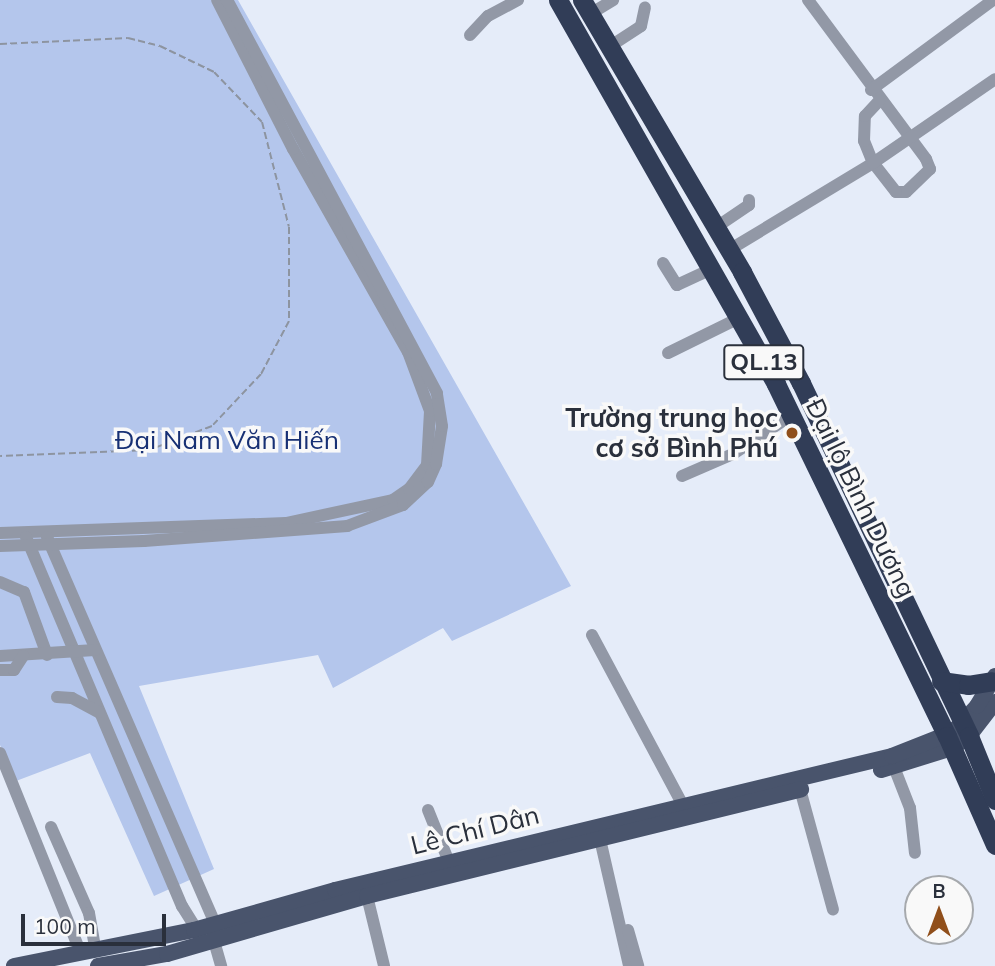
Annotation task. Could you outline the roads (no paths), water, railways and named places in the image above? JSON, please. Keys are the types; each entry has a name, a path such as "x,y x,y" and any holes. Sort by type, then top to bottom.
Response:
{"highway":[{"name":"Đại lộ Bình Dương","path":"558,0 712,268 792,415 958,736 995,800"},
{"name":"Đại lộ Bình Dương","path":"586,7 729,250 832,449 941,681 995,845"},
{"path":"814,459 832,449"},
{"path":"941,681 968,685 994,678"}],"main road":[{"path":"958,736 994,678"},
{"path":"958,736 995,702"},
{"name":"Lê Chí Dân","path":"13,966 87,949 194,930 449,862 894,767 958,736"},
{"name":"Lê Chí Dân","path":"98,966 214,942 367,896 600,839 686,812 958,736"}],"street":[{"path":"0,533 27,538 286,523 358,511 393,500 409,489 427,465 430,411 408,352 293,149 217,0"},
{"path":"47,537 144,541 348,526 403,505 428,482 436,464 442,426 437,393 227,0"},
{"path":"470,35 488,16 518,0"},
{"path":"586,7 613,0"},
{"path":"808,0 930,169 906,192 896,192 873,163 863,128 865,116 879,101"},
{"path":"871,90 993,0"},
{"path":"609,47 641,26 645,6"},
{"path":"729,250 873,163 995,79"},
{"path":"715,228 749,205 749,200"},
{"path":"663,263 677,285 712,268"},
{"path":"668,353 739,318"},
{"path":"682,476 733,454 792,415"},
{"path":"47,537 215,924 214,942 221,966"},
{"path":"0,546 27,538"},
{"path":"27,538 72,654 194,930 214,942"},
{"path":"0,582 24,592 47,655"},
{"path":"592,635 686,812"},
{"path":"0,656 72,654 94,650"},
{"path":"0,670 14,670 23,656"},
{"path":"57,697 72,698 98,712"},
{"path":"0,753 87,949"},
{"path":"894,767 912,814 915,853"},
{"path":"800,789 833,910"},
{"path":"428,810 449,862"},
{"path":"51,827 89,913 87,949"},
{"path":"600,839 638,966"},
{"path":"609,870 629,966"},
{"path":"367,896 384,966"}],"place":[{"name":"Trường trung học cơ sở Bình Phú","path":"792,433"}],"park label":[{"name":"Đại Nam Văn Hiến","path":"227,440"}]}
